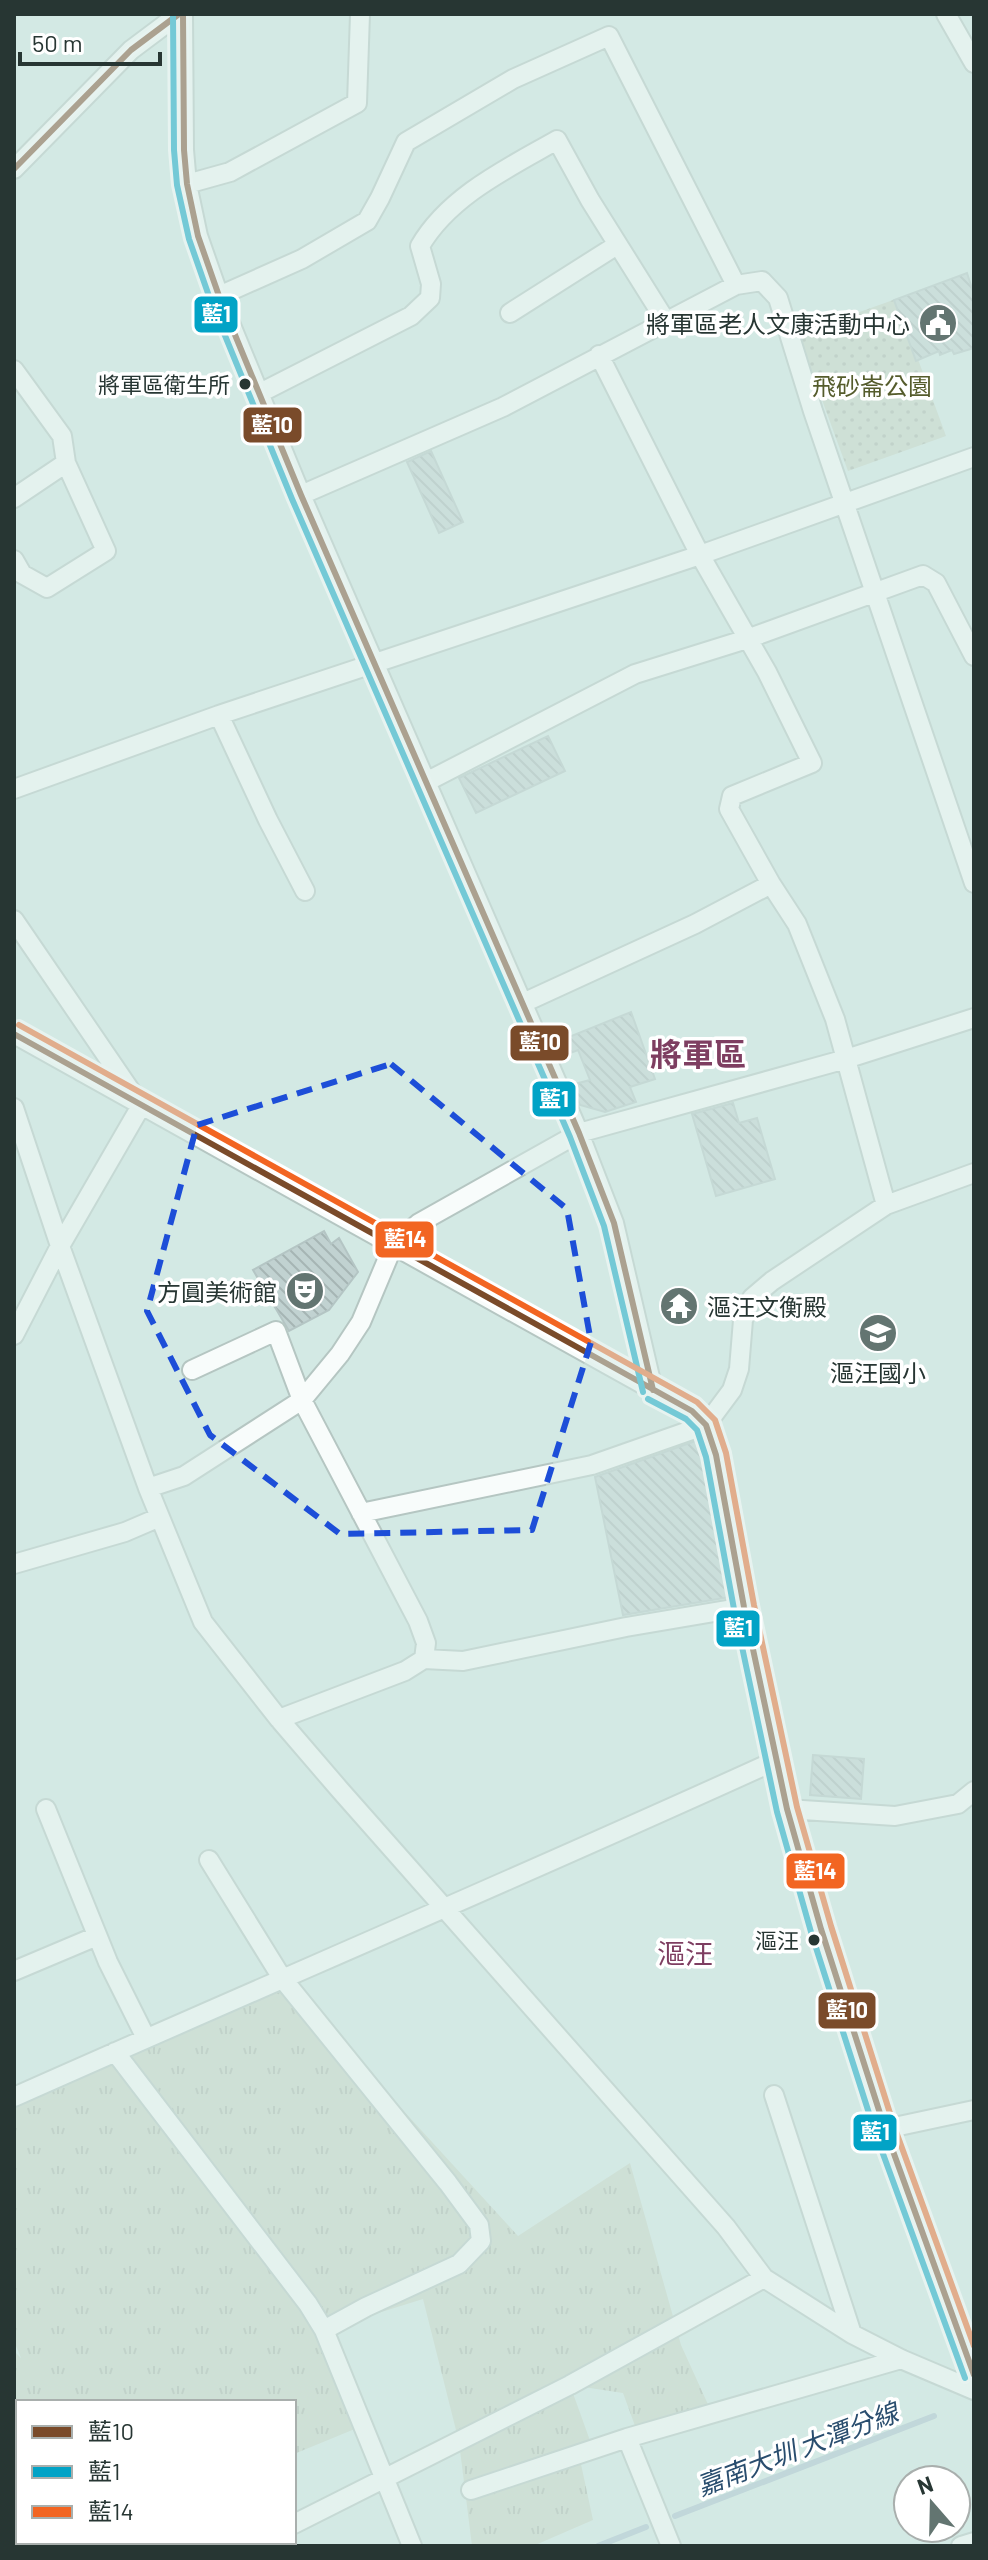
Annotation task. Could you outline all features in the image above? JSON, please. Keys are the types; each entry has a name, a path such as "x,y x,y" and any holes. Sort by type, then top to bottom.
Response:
{"street":[{"path":"14,169 131,50 181,14"},
{"path":"181,14 184,150 187,184 198,236 258,394 579,1133 614,1223 653,1390"},
{"path":"187,184 230,172 357,103 360,14"},
{"path":"946,14 974,63"},
{"path":"219,296 302,259 367,221 406,142 513,79 609,36 736,285"},
{"path":"258,394 411,316 430,298 431,284 420,246 428,231 453,204 557,140 617,245 667,323"},
{"path":"510,313 617,245"},
{"path":"301,495 503,407 736,285 762,281 778,298 974,883"},
{"path":"599,355 700,555 767,672 812,763 732,796 729,809 797,924 835,1019 886,1205"},
{"path":"14,370 62,436 66,463 106,551 47,588 22,574 14,560"},
{"path":"14,789 219,715 376,665 845,505 974,457"},
{"path":"14,498 66,463"},
{"path":"426,782 635,674 747,639 923,575 936,583 974,656"},
{"path":"219,715 305,891"},
{"path":"523,1003 695,924 771,884"},
{"path":"14,920 141,1106"},
{"path":"148,1488 184,1476 302,1400 340,1354 361,1322 393,1246 419,1223 579,1133 846,1059 974,1018"},
{"path":"14,1034 692,1411 706,1425 716,1455 744,1607 779,1759 787,1809 821,1929 885,2129 974,2375"},
{"path":"14,1335 60,1246 141,1106"},
{"path":"14,1108 60,1246 148,1488 203,1622 279,1719 726,2227 764,2278 852,2334 974,2390"},
{"path":"361,1513 592,1465 706,1425 732,1390 739,1369 743,1320 752,1298 772,1281 886,1205 974,1173"},
{"path":"192,1370 276,1331 302,1400 418,1621 426,1643 424,1659"},
{"path":"14,1564 125,1532 160,1517"},
{"path":"279,1719 405,1671 424,1659 463,1661 626,1627 744,1607"},
{"path":"14,2097 779,1759"},
{"path":"787,1809 895,1816 958,1804 974,1791"},
{"path":"46,1809 97,1936 146,2038"},
{"path":"209,1860 282,1978 479,2225 481,2241 459,2264 324,2330"},
{"path":"14,1971 97,1936"},
{"path":"115,2052 308,2304 324,2330 412,2546"},
{"path":"774,2095 852,2334"},
{"path":"885,2129 974,2110"},
{"path":"296,2523 570,2385 764,2278"},
{"path":"471,2490 627,2438 901,2359"},
{"path":"627,2438 671,2546"},
{"path":"961,2546 974,2542"}],"highlighted area":[{"path":"391,1064 567,1209 591,1342 532,1530 340,1534 210,1435 147,1311 197,1125"}],"green space":[{"name":"飛砂崙公園","path":"896,299 946,436 848,471 798,334"},
{"path":"282,1978 518,2236 630,2163 681,2345 711,2411 638,2434 623,2393 570,2385 593,2449 579,2455 593,2520 533,2546 472,2546 459,2442 423,2299 324,2330 362,2426 296,2453 296,2400 16,2400 16,2518 14,2351 21,2358 14,2341 14,2097"}],"building":[{"name":"將軍區老人文康活動中心","path":"967,273 974,295 974,348 954,354 952,350 940,355 939,351 916,361 894,300"},
{"path":"431,451 463,522 439,533 407,462"},
{"path":"548,736 565,771 476,813 459,778"},
{"path":"631,1012 655,1079 630,1087 636,1102 605,1112 580,1105 571,1085 590,1080 578,1050 560,1057 554,1043"},
{"path":"733,1103 739,1123 757,1118 775,1179 716,1196 692,1114"},
{"name":"方圓美術館","path":"324,1231 331,1244 339,1238 358,1272 329,1310 289,1331 253,1270"},
{"path":"698,1440 730,1597 623,1615 595,1477"},
{"path":"813,1755 864,1759 861,1799 810,1795"}],"waterway":[{"name":"嘉南大圳 大潭分線","path":"675,2516 934,2416"},
{"name":"嘉南大圳 大潭分線","path":"598,2546 646,2527"}],"transit line":[{"name":"藍1","path":"173,14 174,150 177,185 189,239 210,299 292,499 570,1137 604,1226 643,1392"},
{"name":"藍10","path":"14,169 131,50 179,14"},
{"name":"藍10","path":"183,14 184,150 187,184 198,236 219,296 301,495 579,1133 614,1223 653,1390"},
{"name":"藍14","path":"19,1025 697,1402 715,1420 726,1453 754,1605 797,1807 894,2126 974,2346"},
{"name":"藍10","path":"14,1034 692,1411 706,1425 716,1455 744,1607 787,1809 821,1929 885,2129 974,2375"},
{"name":"藍1","path":"648,1399 686,1419 697,1430 706,1457 777,1812 811,1932 875,2132 965,2378"}],"place":[{"name":"將軍區老人文康活動中心","path":"938,323"},
{"name":"將軍區衛生所","path":"245,384"},
{"name":"方圓美術館","path":"305,1291"},
{"name":"漚汪文衡殿","path":"679,1306"},
{"name":"漚汪國小","path":"878,1333"},
{"name":"漚汪","path":"814,1940"}],"district":[{"name":"將軍區","path":"698,1053"},
{"name":"漚汪","path":"685,1953"}]}
